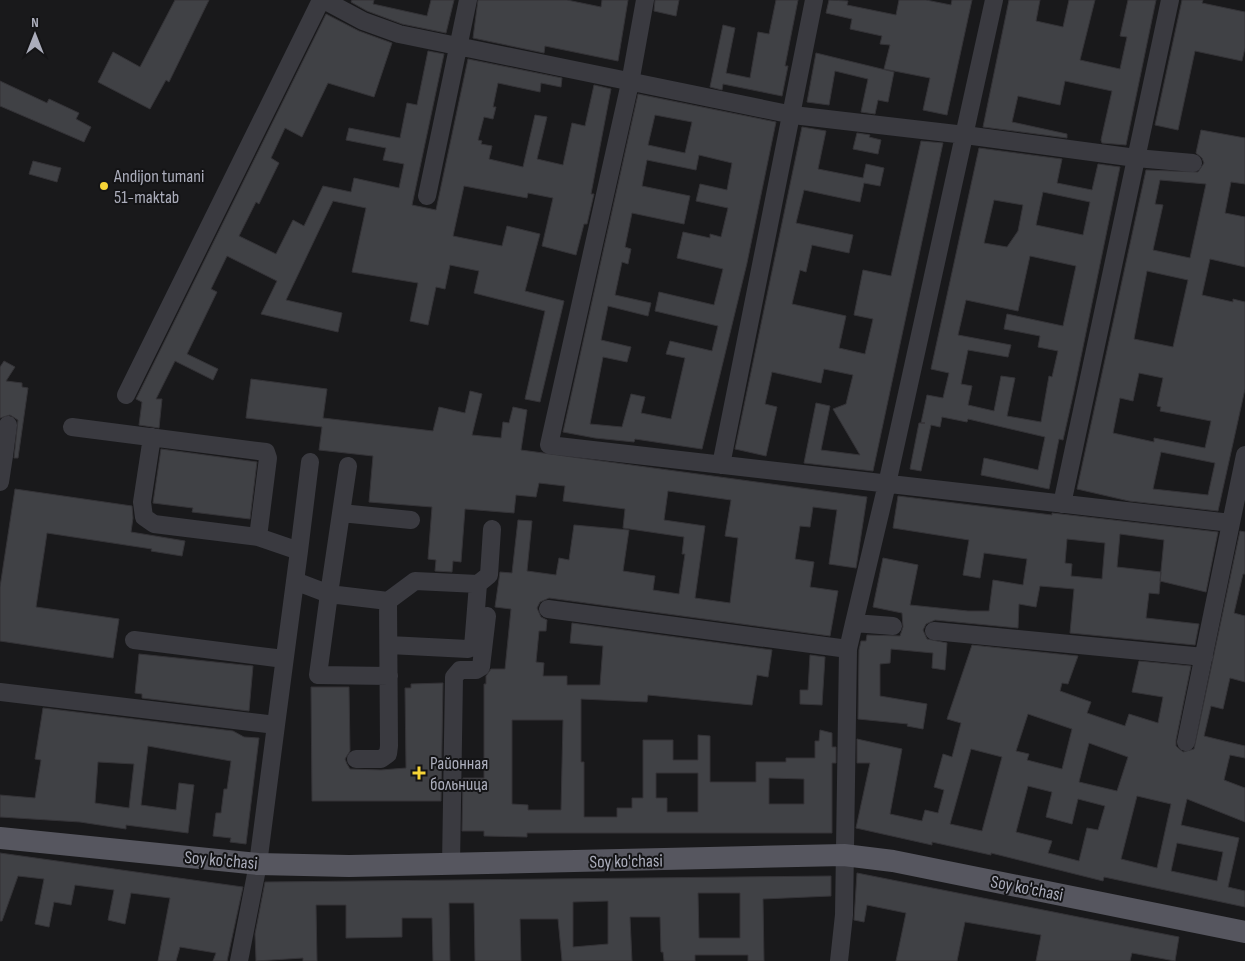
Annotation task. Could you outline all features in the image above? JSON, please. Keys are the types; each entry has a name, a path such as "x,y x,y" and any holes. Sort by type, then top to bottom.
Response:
{"main road":[{"name":"Soy ko'chasi","path":"0,838 258,864 451,865 844,855 893,861 1245,932"}],"street":[{"path":"126,395 322,0 363,21 399,34 460,45 793,115 965,135 1136,158 1193,163"},
{"path":"427,196 468,0"},
{"path":"645,0 630,82 549,445 1231,522"},
{"path":"721,465 793,115 814,0"},
{"path":"839,961 844,915 848,649 887,484 994,0"},
{"path":"1062,504 1170,0"},
{"path":"0,482 2,456 8,425"},
{"path":"72,427 266,452 268,458 258,537"},
{"path":"152,437 142,502 144,516 154,524 258,537 299,551"},
{"path":"1186,742 1245,456"},
{"path":"238,961 258,864 310,462"},
{"path":"348,466 318,675 389,676"},
{"path":"341,513 411,520"},
{"path":"295,581 330,594 388,601 415,581 478,584 489,575 492,529"},
{"path":"389,645 468,649 473,647 478,584"},
{"path":"356,759 381,759 388,754 388,601"},
{"path":"548,609 848,649"},
{"path":"451,865 454,677 460,670 476,670 481,667 487,616"},
{"path":"854,623 893,626"},
{"path":"934,631 1204,657"},
{"path":"134,640 284,659"},
{"path":"0,692 276,725"}],"building":[{"path":"175,0 209,0 169,82 166,80 150,109 98,82 113,52 140,67"},
{"path":"352,0 374,0 373,4 427,16 431,0 454,0 446,33 402,24 367,11 351,2"},
{"path":"478,0 567,0 601,7 602,0 628,0 618,61 545,46 544,53 473,38"},
{"path":"655,0 679,0 676,16 654,11"},
{"path":"776,0 798,0 785,66 788,66 782,96 723,84 722,90 710,87 723,25 735,28 726,73 750,78 758,32 769,34"},
{"path":"829,0 848,1 847,5 896,15 899,0 926,0 951,5 952,0 972,0 947,115 923,110 930,78 884,69 890,45 880,44 882,36 850,29 852,19 826,13"},
{"path":"1009,0 1040,0 1036,21 1063,27 1069,0 1095,0 1080,60 1120,69 1127,37 1120,36 1128,0 1156,0 1126,145 1102,143 1101,140 1112,91 1065,81 1060,105 1018,96 1012,122 1067,134 1067,138 983,127"},
{"path":"1182,0 1203,0 1202,3 1245,12 1245,48 1242,61 1195,51 1178,130 1155,125"},
{"path":"326,14 359,31 392,43 374,97 328,83 302,137 285,128 271,158 279,163 259,204 256,202 239,236 276,254 293,220 304,226 323,186 351,192 354,178 399,188 404,164 383,160 386,148 346,140 349,128 400,138 407,103 417,105 428,51 444,54 412,205 436,210 468,59 562,78 561,87 541,83 540,92 498,83 493,107 496,107 493,119 484,117 478,140 482,141 481,144 492,146 489,159 523,167 535,115 547,117 537,159 563,165 572,123 585,126 594,85 611,89 591,194 594,194 587,224 584,224 576,255 542,246 553,198 528,193 527,198 464,186 453,236 502,246 507,226 540,234 525,291 564,301 540,402 525,399 545,311 474,293 479,271 450,265 445,289 436,287 428,325 410,321 418,283 352,272 366,208 333,201 286,300 342,313 338,332 261,314 277,281 227,256 211,289 217,292 187,354 218,369 213,380 175,361 156,399 162,399 159,428 139,425 142,402 136,399"},
{"path":"816,53 894,72 888,102 878,100 875,114 861,112 868,79 835,71 829,105 807,102"},
{"path":"0,81 47,103 49,99 79,113 76,119 91,127 84,142 0,106"},
{"path":"638,94 776,122 747,263 702,449 635,439 634,442 595,438 563,432","holes":["655,115 692,122 685,153 648,145","699,155 732,163 727,190 700,184 696,201 728,208 721,237 710,234 710,238 683,232 677,258 723,269 714,305 659,292 655,311 718,326 712,351 670,341 666,354 685,358 671,419 641,413 645,397 631,394 622,427 590,424 603,357 627,362 631,347 601,340 608,306 648,316 651,303 615,295 622,262 628,264 631,249 625,247 632,213 684,224 690,196 642,186 647,160 696,170"]},
{"path":"802,127 826,131 818,169 863,178 866,164 884,168 880,186 864,183 860,202 804,190 796,223 853,235 849,253 812,245 806,272 800,270 792,304 846,316 839,348 865,354 873,319 854,315 863,270 891,276 921,141 943,143 873,471 804,463 816,403 830,406 821,450 860,455 833,409 846,404 853,375 824,369 821,383 772,372 765,404 777,407 766,456 735,449"},
{"path":"1201,130 1245,138 1245,184 1231,182 1225,213 1245,217 1245,267 1210,259 1202,295 1233,302 1233,299 1245,302 1245,389 1218,511 1129,501 1077,489 1146,170 1198,172 1204,163 1202,158 1196,153","holes":["1160,180 1206,184 1190,258 1153,250 1163,205 1155,204","1147,271 1188,280 1173,347 1134,339","1139,373 1163,378 1157,406 1161,407 1160,411 1211,421 1205,448 1154,438 1154,442 1113,433 1120,398 1133,401","1161,452 1215,463 1208,495 1153,489"]},
{"path":"857,133 870,135 869,137 881,140 878,154 853,149"},
{"path":"979,148 1062,159 1057,183 1092,190 1098,164 1120,167 1074,391 1063,440 1059,439 1049,489 981,475 984,458 1038,470 1045,437 968,419 967,422 942,417 940,427 931,425 921,471 910,469 919,423 921,423 927,395 943,398 949,373 931,369","holes":["1043,192 1090,202 1083,235 1036,225","994,200 1023,205 1018,231 1007,247 984,243","1030,256 1076,266 1063,326 1007,314 1004,329 1040,336 1038,347 1058,351 1052,377 1049,376 1041,422 1007,416 1015,378 1001,376 994,411 968,405 972,386 961,384 968,350 1008,357 1011,345 958,335 966,300 1018,311"]},
{"path":"33,161 61,168 57,182 29,174"},
{"path":"4,361 15,367 6,381 22,383 22,387 28,388 18,458 14,458 18,420 10,415 0,418 0,367"},
{"path":"251,379 327,389 323,418 433,431 439,407 465,413 470,391 482,394 472,435 501,438 503,422 509,423 513,407 527,410 521,450 867,497 856,568 829,564 837,510 813,507 810,527 800,526 795,559 814,562 810,587 838,591 830,636 549,598 540,602 537,608 541,617 547,620 546,631 539,631 536,662 544,663 543,676 567,676 567,685 600,685 603,646 570,643 572,623 772,650 768,677 757,675 752,705 648,695 647,702 581,699 581,762 584,762 584,817 617,817 617,808 632,808 632,798 643,798 643,740 673,740 673,760 698,760 698,735 710,736 710,782 756,782 756,762 786,762 786,758 815,758 815,741 819,741 820,730 832,733 832,747 836,747 836,763 832,763 832,833 527,833 527,837 484,836 484,831 462,831 463,778 484,778 484,684 486,684 486,676 491,669 505,669 511,609 495,607 500,572 512,573 518,520 532,521 527,571 556,575 559,558 569,560 574,525 629,530 623,571 655,576 653,590 679,594 685,554 682,554 684,537 623,528 625,509 563,501 565,486 539,483 536,497 516,495 514,513 465,509 461,562 453,561 452,572 435,571 436,560 428,559 432,507 369,502 373,456 319,450 322,427 246,418","holes":["668,491 731,500 725,536 738,538 730,603 695,598 705,526 664,520","512,720 563,720 561,810 528,810 528,805 512,804","656,773 698,773 698,812 667,812 667,798 656,798","769,778 804,779 804,804 769,804"]},
{"path":"161,449 257,462 250,519 192,512 193,508 153,503"},
{"path":"15,489 132,506 131,532 185,541 182,556 151,551 152,549 47,533 36,607 119,619 113,658 0,641 0,587"},
{"path":"898,496 1052,515 1052,513 1218,532 1206,592 1160,581 1159,594 1149,593 1146,618 1199,624 1195,645 1070,633 1074,589 1040,586 1036,607 1019,604 1018,628 935,620 926,624 923,630 927,639 947,643 945,670 932,668 933,653 891,649 890,663 880,664 880,696 927,704 923,729 907,726 908,724 858,719 859,650 861,641 866,641 867,635 900,636 903,627 902,613 873,607 883,558 918,565 910,605 968,611 989,611 993,580 1023,585 1027,559 984,553 980,578 963,575 969,540 893,528","holes":["1120,534 1164,540 1161,572 1117,567","1067,539 1105,543 1102,579 1071,576 1072,564 1065,563"]},
{"path":"1240,531 1245,532 1245,574 1243,574 1234,613 1245,616 1245,682 1230,678 1223,709 1211,706 1204,736 1245,746 1245,758 1230,755 1224,780 1245,788 1245,822 1187,799 1181,825 1239,838 1228,887 1245,891 1245,907 1104,877 1103,881 991,853 991,855 932,842 932,845 856,828 870,763 857,763 857,739 902,749 890,814 922,821 925,810 938,813 944,790 934,787 943,754 952,757 961,723 947,719 972,645 1078,656 1068,684 1062,683 1060,691 1091,702 1087,713 1125,726 1129,714 1158,723 1163,697 1132,692 1139,661 1191,666 1176,746 1183,752 1194,749","holes":["1028,714 1072,729 1062,769 1027,760 1029,754 1016,751","1089,743 1128,757 1117,791 1079,782","971,749 1002,757 982,831 950,824","1028,786 1052,792 1046,817 1072,824 1078,799 1105,806 1098,830 1087,828 1079,861 1048,853 1052,841 1016,832","1137,796 1171,804 1157,868 1121,859","1177,843 1223,852 1217,881 1171,871"]},
{"path":"139,654 253,666 249,711 142,698 142,694 135,693"},
{"path":"810,655 825,657 822,705 800,704 800,690 808,690"},
{"path":"443,683 441,801 312,801 311,687 349,687 350,751 345,759 350,769 381,770 406,768 405,688 411,688 411,684"},
{"path":"43,708 233,731 244,737 259,738 246,844 230,842 231,838 213,836 216,813 221,813 224,789 227,789 231,761 148,746 141,805 176,810 179,783 194,785 188,833 126,825 126,829 80,822 0,817 0,795 35,798 41,760 35,759","holes":["98,762 134,764 129,808 95,803"]},
{"path":"0,853 243,887 227,961 213,961 216,953 180,947 176,961 158,961 170,898 131,893 125,924 108,920 114,890 75,885 71,905 54,902 49,927 35,924 44,879 18,876 2,921 0,921"},
{"path":"857,873 1179,937 1175,961 1132,953 1130,961 1036,961 1041,935 965,922 957,961 896,961 906,913 867,905 864,922 854,920"},
{"path":"831,876 831,896 763,899 764,961 748,961 748,955 695,955 695,961 664,961 663,952 661,952 660,917 630,917 632,961 562,961 558,919 520,919 521,961 475,961 474,903 449,903 450,961 433,961 432,918 402,918 402,937 346,938 346,905 316,905 317,961 303,961 303,958 256,961 255,934 265,882","holes":["698,893 740,893 740,938 699,938","608,901 608,944 573,947 573,902"]}],"place":[{"name":"Andijon tumani 51-maktab","path":"104,186"},
{"name":"Районная больница","path":"419,773"}]}
